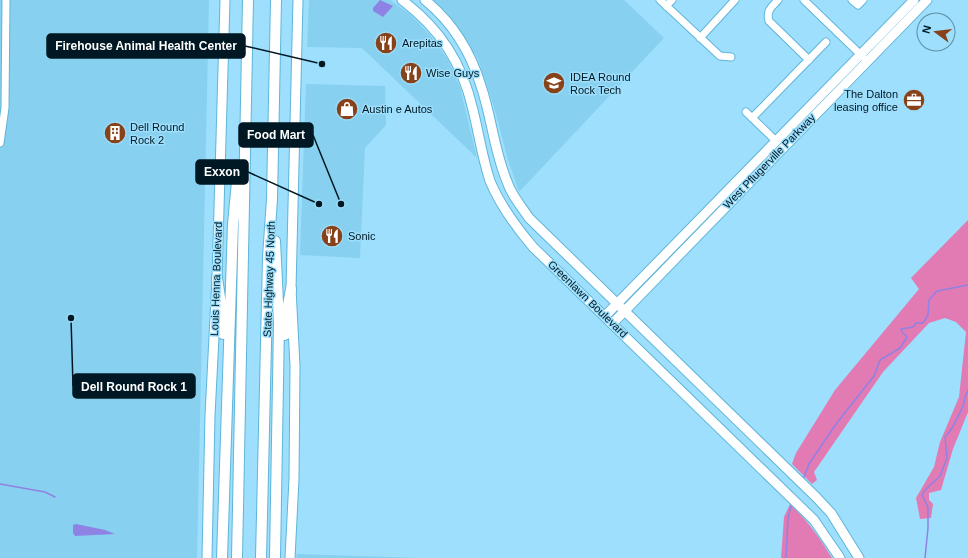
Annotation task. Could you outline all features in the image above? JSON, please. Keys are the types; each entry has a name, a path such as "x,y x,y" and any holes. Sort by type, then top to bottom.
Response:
{"highway":[{"path":"237,558 244,133 248,0"},
{"name":"State Highway 45 North","path":"261,558 268,257 272,199 276,0"},
{"path":"221,558 228,353 236,187 244,133"},
{"path":"272,199 278,323 276,558"},
{"path":"217,278 223,317 223,422 218,528 221,558"},
{"path":"276,558 286,321 291,289"}],"main road":[{"path":"290,558 294,479 295,366 291,289 298,0"},
{"name":"Greenlawn Boulevard","path":"402,0 431,25 450,50 464,78 473,109 481,150 491,182 517,228 533,247 613,323 814,520 840,558"},
{"name":"Greenlawn Boulevard","path":"425,0 445,18 463,43 476,70 482,87 500,162 508,185 529,218 816,497 831,514 859,558"},
{"name":"West Pflugerville Parkway","path":"613,323 745,187 864,58 914,0"},
{"name":"West Pflugerville Parkway","path":"605,316 776,141 927,0"},
{"name":"Louis Henna Boulevard","path":"207,558 210,415 217,278 225,1"},
{"path":"477,129 491,125"},
{"path":"738,180 745,187"}],"street":[{"path":"0,143 5,108 6,0"},
{"path":"660,0 720,56 731,57"},
{"path":"666,6 672,0"},
{"path":"700,38 735,0"},
{"path":"778,0 768,10 767,16 769,21 809,60"},
{"path":"804,0 864,58"},
{"path":"852,0 858,5 863,0"},
{"path":"752,118 826,42"},
{"path":"746,112 776,141"}],"shaded area":[{"path":"0,0 209,0 197,558 0,558"},
{"path":"309,0 390,0 411,15 429,34 448,60 460,87 477,158 362,48 307,47"},
{"path":"380,0 393,6 383,17 373,11 373,8"},
{"name":"IDEA Round Rock Tech","path":"430,0 624,0 664,38 519,192 478,59 459,29"},
{"path":"306,84 385,86 386,125 365,148 360,258 300,255"},
{"path":"968,220 968,412 953,449 941,490 929,493 929,500 933,504 931,518 920,519 916,498 934,467 940,442 959,397 966,332 956,322 945,318 929,323 883,372 814,472 817,480 812,484 792,464 796,453 835,390 919,289 911,278"},
{"path":"790,504 813,530 832,558 781,558 784,517"},
{"path":"76,524 105,530 115,534 75,536 73,533 73,525"},
{"path":"297,554 420,558 296,558"}],"waterway":[{"path":"804,477 809,464 836,424 874,376 880,360 900,348 907,337 901,329 913,327 916,323 923,323 928,315 929,300 937,291 968,285"},
{"path":"925,558 928,528 928,507 922,495 924,491 940,476 947,458 945,437 957,419 968,391"},
{"path":"0,484 45,492 55,497"},
{"path":"786,558 788,518 791,506"}],"place":[{"name":"Arepitas","path":"386,43"},
{"name":"Firehouse Animal Health Center","path":"322,64"},
{"name":"Wise Guys","path":"411,73"},
{"name":"IDEA Round Rock Tech","path":"554,83"},
{"name":"The Dalton leasing office","path":"914,100"},
{"name":"Austin e Autos","path":"347,109"},
{"name":"Dell Round Rock 2","path":"115,133"},
{"name":"Exxon","path":"319,204"},
{"name":"Food Mart","path":"341,204"},
{"name":"Sonic","path":"332,236"},
{"name":"Dell Round Rock 1","path":"71,318"}]}
